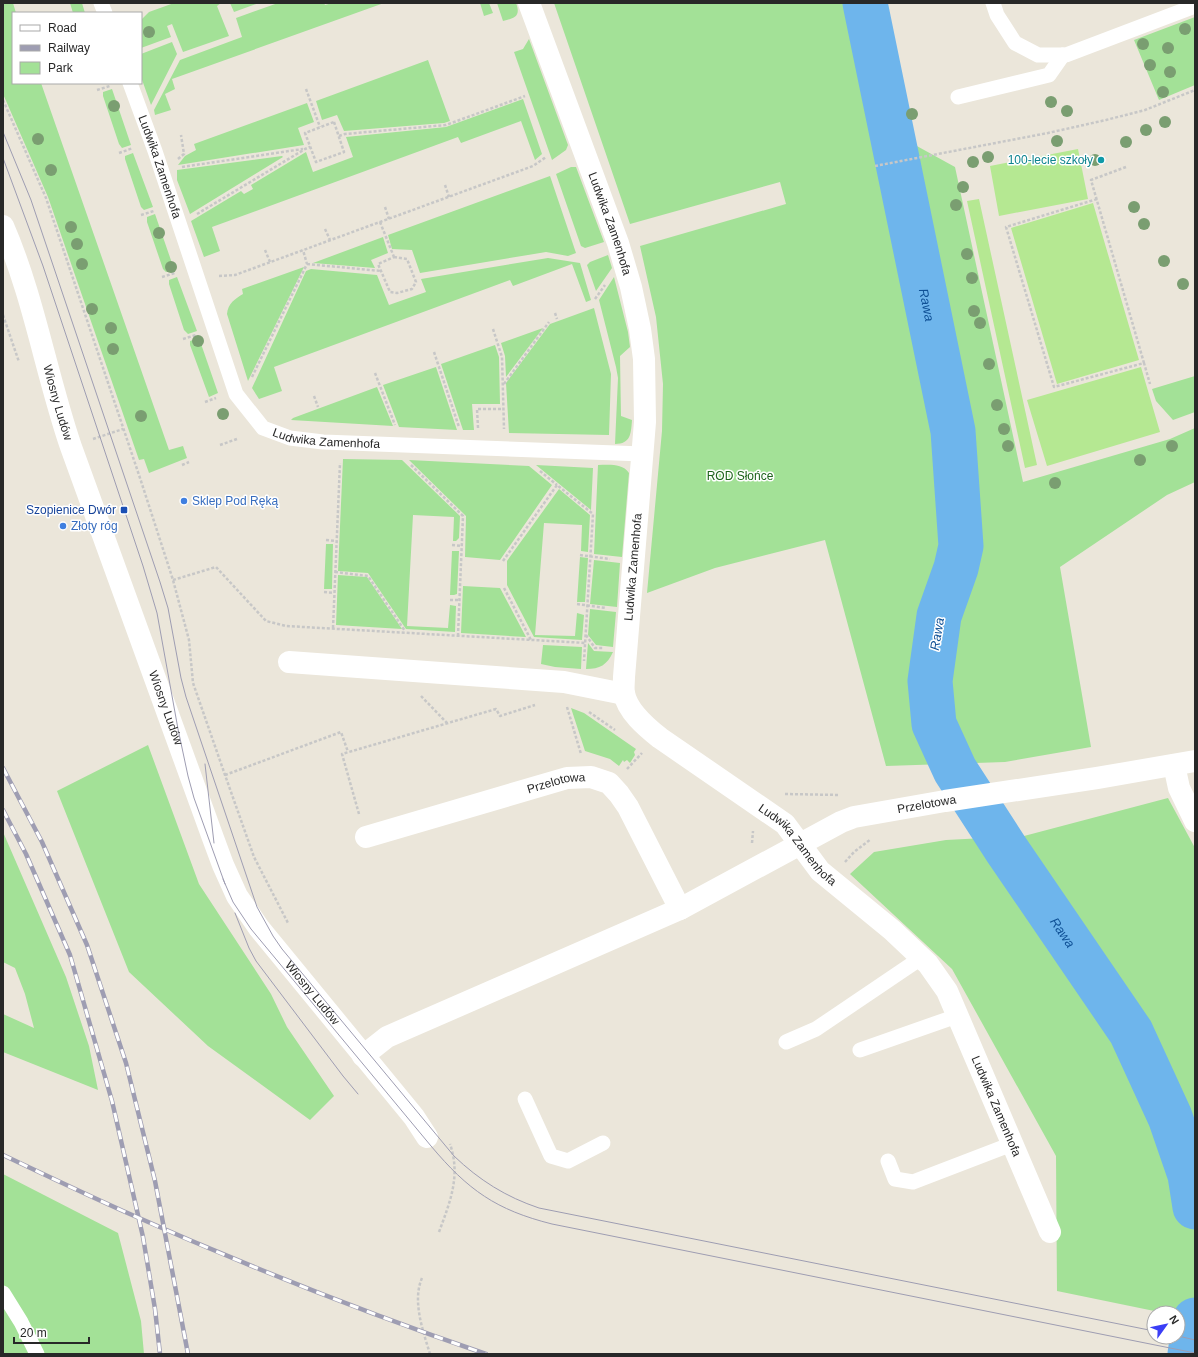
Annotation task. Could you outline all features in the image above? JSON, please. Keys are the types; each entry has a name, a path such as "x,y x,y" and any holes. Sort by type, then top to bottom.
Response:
{"street":[{"name":"Ludwika Zamenhofa","path":"529,3 618,243 631,286 640,329 644,360 645,422 624,677 624,694 635,714 644,726 785,824 820,871 892,930 928,964 947,991 1050,1232"},
{"name":"Wiosny Ludów","path":"3,226 20,269 28,295 64,425 223,865 237,896 259,928 414,1117 427,1137"},
{"path":"289,662 564,682 624,694"},
{"name":"Przelotowa","path":"363,1056 387,1037 680,909 841,822 858,816 945,801 1184,763"},
{"path":"1184,763 1179,788 1195,821"},
{"name":"Przelotowa","path":"366,837 567,778 591,777 609,783 628,807 680,909"}],"lane":[{"path":"993,3 998,15 1015,43 1038,55 1066,55 1195,6"},
{"path":"958,97 1049,75 1062,55"},
{"name":"Ludwika Zamenhofa","path":"130,84 155,151 236,394 263,428 290,438 341,443 643,454"},
{"path":"786,1042 816,1029 921,958"},
{"path":"860,1050 957,1016"},
{"path":"525,1099 551,1156 568,1161 603,1143"},
{"path":"888,1161 895,1179 913,1182 1012,1144"},
{"path":"3,1293 21,1322 37,1354"}],"path":[{"path":"97,90 113,85"},
{"path":"306,89 320,127"},
{"path":"875,166 1048,133 1106,120 1145,110 1195,90"},
{"path":"339,136 345,134 446,125 525,96"},
{"path":"3,100 46,198 141,480 173,580 189,640 193,683 254,857 289,925"},
{"path":"334,122 344,152 316,162 305,132 320,127 334,122"},
{"path":"177,161 184,154 181,135"},
{"path":"195,215 310,147"},
{"path":"119,153 135,148"},
{"path":"181,167 305,149"},
{"path":"215,275 235,275 533,166 546,157"},
{"path":"1126,167 1091,180 1150,384"},
{"path":"508,170 510,174"},
{"path":"445,186 449,197"},
{"path":"1097,199 1006,227 1054,387 1144,363"},
{"path":"385,207 389,218"},
{"path":"141,215 157,210"},
{"path":"380,222 394,257"},
{"path":"326,228 330,240"},
{"path":"265,250 270,262"},
{"path":"205,402 222,396 236,394 248,387 307,264 303,250"},
{"path":"394,257 408,259 416,282 412,289 397,293 390,292 381,271 378,264 394,257"},
{"path":"307,264 381,271"},
{"path":"162,277 179,272"},
{"path":"555,313 557,319"},
{"path":"503,384 549,322"},
{"path":"493,329 502,356 504,436 530,463 593,514 583,686"},
{"path":"183,339 200,333"},
{"path":"434,352 461,433"},
{"path":"375,373 397,430 403,457 463,516 458,635"},
{"path":"314,396 318,407"},
{"path":"220,445 237,439"},
{"path":"333,628 341,443"},
{"path":"182,465 189,462"},
{"path":"503,561 557,485"},
{"path":"326,540 336,541"},
{"path":"452,545 462,546"},
{"path":"580,555 634,562"},
{"path":"173,580 216,567 266,621 286,626 586,643"},
{"path":"335,572 368,576 406,632"},
{"path":"504,588 530,640"},
{"path":"324,592 334,593"},
{"path":"450,600 459,600"},
{"path":"577,604 630,610"},
{"path":"418,693 447,723"},
{"path":"566,702 581,754 587,755"},
{"path":"366,837 342,754 496,709 500,716 539,703"},
{"path":"585,710 621,734"},
{"path":"225,775 341,732 348,752"},
{"path":"622,774 645,750"},
{"path":"781,794 842,795"},
{"path":"749,848 753,842 753,828"},
{"path":"830,880 854,852 870,839 878,838"},
{"path":"439,1232 453,1192"},
{"path":"422,1278 419,1284 418,1306 430,1354"}],"green space":[{"path":"3,3 13,3 16,12 12,12 12,84 41,84 169,450 183,446 187,458 149,473 144,459 139,460 48,197 3,94"},
{"path":"70,3 82,3 85,12 73,12"},
{"path":"174,3 221,3 217,6 229,36 183,52 172,24 167,26 171,37 142,48 142,19 149,12"},
{"path":"230,3 259,3 234,12"},
{"path":"278,3 324,3 325,5 332,3 384,3 172,79 175,89 165,94 171,110 155,115 154,110 180,60 242,37 236,18"},
{"path":"480,3 489,3 493,13 484,16"},
{"path":"497,3 516,3 518,11 516,16 503,21"},
{"name":"ROD Słońce","path":"554,3 883,3 915,145 955,167 1023,482 1170,439 1195,428 1195,482 1167,495 1060,567 1091,747 1005,762 886,766 825,540 715,568 647,593 662,431 663,384 656,317 640,246 786,204 780,182 630,224"},
{"path":"1195,17 1195,85 1159,100 1134,40"},
{"path":"529,39 568,145 566,150 552,160 514,52 523,49"},
{"path":"172,42 177,54 151,105 142,80 142,54"},
{"path":"428,60 450,121 444,123 344,131 337,115 322,120 316,101"},
{"path":"112,89 131,145 122,148 119,144 103,96 103,92"},
{"path":"523,99 542,154 535,160 521,121 461,143 458,137 212,227 220,251 204,257 191,221 241,191 244,194 253,189 251,185 306,152 313,172 353,157 346,137 446,127"},
{"path":"307,103 314,122 298,128 304,145 178,165 185,156 196,150 194,144"},
{"path":"1078,149 1088,199 999,216 990,166"},
{"path":"133,153 153,207 144,210 141,207 125,159 125,156"},
{"path":"283,157 190,214 177,180 177,170"},
{"path":"571,167 576,167 604,242 585,248 581,246 556,174"},
{"path":"550,176 576,253 568,256 546,252 420,273 412,250 392,249 388,235"},
{"path":"979,199 1037,465 1025,468 967,201"},
{"path":"1093,203 1139,360 1057,384 1011,228"},
{"path":"155,214 174,269 166,272 163,269 147,222 147,217"},
{"path":"383,237 388,253 371,260 375,268 313,263"},
{"path":"608,255 612,268 596,291 587,265 590,262"},
{"path":"548,258 580,263 591,300 586,302 572,264 513,286 510,280 274,367 282,391 259,399 252,388 306,271 311,269 377,275 389,305 426,292 421,279"},
{"path":"304,267 248,381 227,314 230,304 243,294 242,289"},
{"path":"177,277 197,331 188,334 184,330 169,284 169,280"},
{"path":"614,277 628,332 630,347 620,356 621,416 632,420 629,437 620,444 615,444 618,378 599,300"},
{"path":"594,308 611,374 609,435 509,433 506,383 550,324"},
{"path":"543,328 506,377 505,356 501,343"},
{"path":"199,338 218,393 209,397 190,345 190,341"},
{"path":"495,345 499,357 500,404 472,404 474,430 463,430 441,364"},
{"path":"436,367 457,430 399,427 383,385"},
{"path":"1141,367 1160,432 1047,466 1027,400"},
{"path":"1195,376 1195,412 1173,420 1156,401 1152,389"},
{"path":"377,387 393,426 291,420 293,418"},
{"path":"343,459 402,460 460,516 459,538 456,541 453,541 454,517 413,515 407,626 448,628 450,605 456,606 455,632 406,629 368,573 338,571"},
{"path":"409,460 529,466 552,485 500,560 465,557 466,516"},
{"path":"536,465 593,468 591,510"},
{"path":"598,465 619,466 629,473 622,557 594,554"},
{"path":"559,489 590,515 588,552 581,551 582,525 544,523 535,635 575,636 577,613 584,615 582,640 534,637 507,585 507,561"},
{"path":"326,544 333,544 332,589 324,589"},
{"path":"452,551 459,551 457,594 450,595"},
{"path":"580,557 588,558 585,602 577,602"},
{"path":"594,560 620,563 617,607 590,604"},
{"path":"338,575 367,577 402,629 336,625"},
{"path":"463,586 500,588 526,637 461,633"},
{"path":"590,609 616,612 613,647 596,645 588,635"},
{"path":"588,643 594,651 613,652 606,663 599,667 586,669"},
{"path":"543,645 582,647 581,669 555,667 541,664"},
{"path":"571,708 584,713 636,749 634,752 635,755 630,763 627,760 624,762 623,760 619,766 610,759 585,751"},
{"path":"148,745 199,884 271,994 287,1027 334,1096 310,1120 208,1046 129,972 57,791"},
{"path":"1168,798 1195,848 1195,1319 1186,1317 1186,1305 1146,1305 1146,1309 1057,1291 1056,1156 952,969 850,874 874,852 946,840 1024,836"},
{"path":"3,832 66,977 89,1046 98,1090 3,1052 3,1014 34,1028 25,994 15,968 3,962"},
{"path":"3,1174 118,1233 141,1321 144,1354 3,1354"}],"waterway":[{"name":"Rawa","path":"865,3 953,431 961,546 956,568 939,616 930,681 934,724 955,770 1006,849 1131,1032 1170,1117 1190,1175 1195,1207"},
{"name":"Rawa","path":"1190,1354 1195,1320"}],"tram line":[{"path":"3,132 31,200 160,582 168,608 186,697 257,907 282,949 454,1156 473,1173 494,1187 515,1199 539,1208 1146,1329"},
{"path":"3,158 43,266 143,566 157,613 188,776 194,798 225,884"},
{"path":"205,764 214,843"},
{"path":"223,879 233,902 251,929 431,1146 458,1175 484,1196 499,1205 552,1224 1195,1353"},
{"path":"235,913 249,948 256,961 358,1094"},
{"path":"1186,1338 1195,1340"}],"railway":[{"path":"3,768 42,842 87,945 126,1063 155,1181 188,1354"},
{"path":"3,810 26,854 70,955 112,1101 143,1237 155,1309 160,1354"},
{"path":"3,1155 123,1211 213,1250 348,1304 486,1354"}],"place":[{"name":"100-lecie szkoły","path":"1101,160"},
{"name":"Sklep Pod Ręką","path":"184,501"},
{"name":"Szopienice Dwór","path":"124,510"},
{"name":"Złoty róg","path":"63,526"}]}
